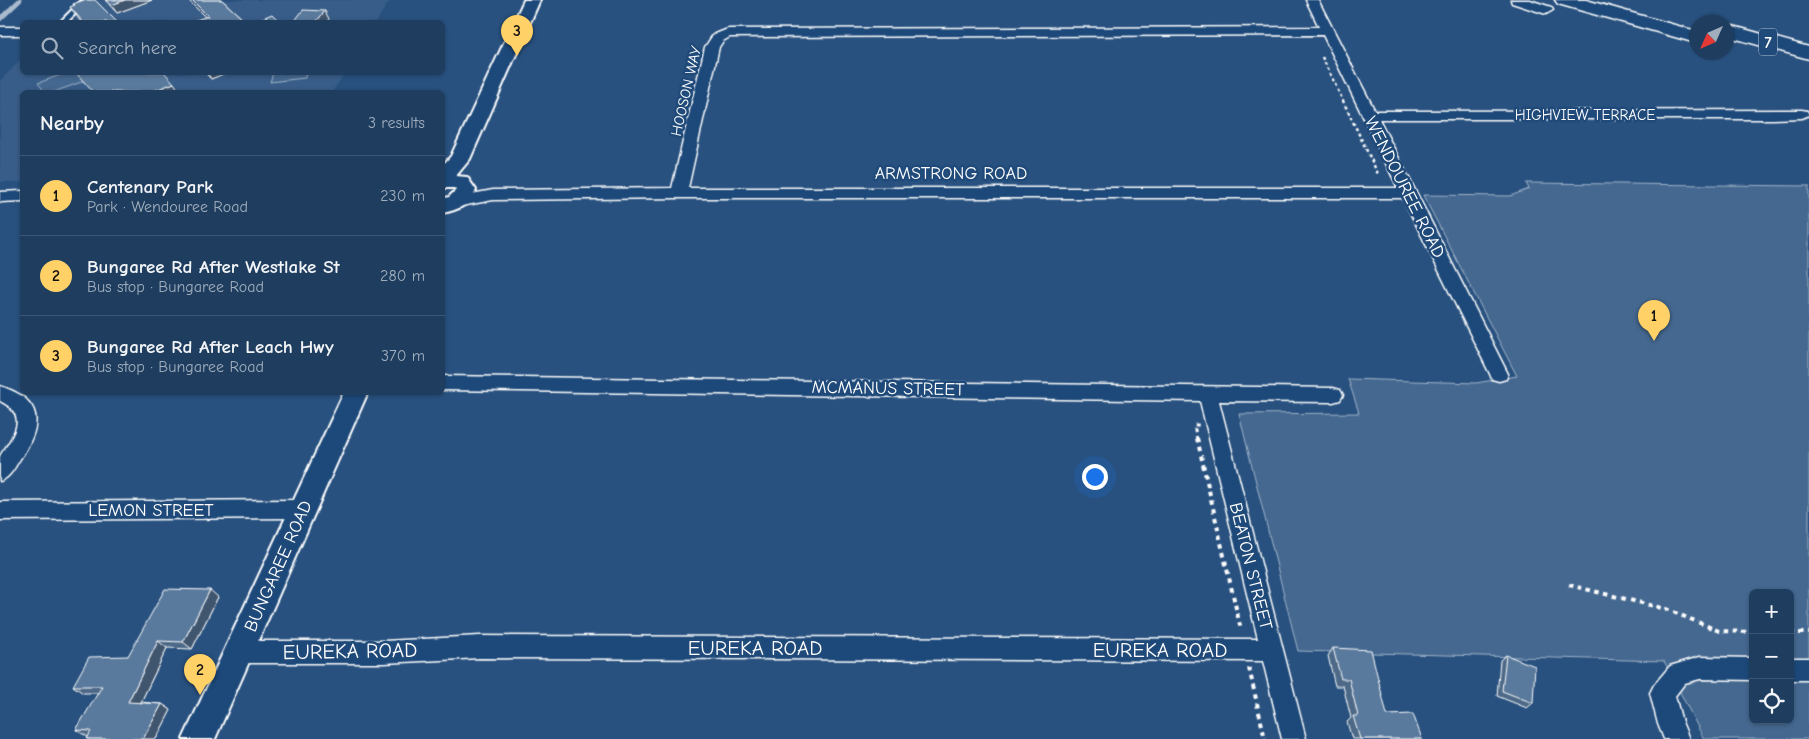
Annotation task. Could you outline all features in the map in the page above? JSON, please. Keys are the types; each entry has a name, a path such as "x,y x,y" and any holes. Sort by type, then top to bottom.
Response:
{"highway":[{"path":"1566,0 1689,36"},
{"path":"1623,0 1689,19"},
{"name":"7","path":"1734,32 1809,53"},
{"name":"7","path":"1734,48 1809,68"},
{"path":"1767,57 1809,72"}],"street":[{"path":"450,195 460,159 532,0"},
{"name":"WENDOUREE ROAD","path":"1312,0 1499,374"},
{"path":"1518,0 1546,10"},
{"path":"0,31 20,31"},
{"name":"HOOSON WAY","path":"679,193 712,47 718,38 728,33 1328,32"},
{"name":"HIGHVIEW TERRACE","path":"1368,114 1773,116 1802,114"},
{"name":"ARMSTRONG ROAD","path":"450,195 679,193 1408,193"},
{"path":"1,197 20,196"},
{"name":"MCMANUS STREET","path":"445,383 1333,395"},
{"path":"0,393 14,398 22,404 27,414 24,436 0,473"},
{"name":"BEATON STREET","path":"1208,394 1294,739"},
{"name":"BUNGAREE ROAD","path":"200,739 355,395"},
{"name":"LEMON STREET","path":"0,511 303,509"},
{"name":"EUREKA ROAD","path":"239,652 384,652 480,647 1271,650"},
{"path":"1677,739 1670,724 1662,693 1678,674 1700,668 1749,669"},
{"path":"1794,669 1809,669"}],"lane":[{"path":"66,20 86,0"}],"path":[{"path":"1310,31 1378,174"},
{"path":"1216,424 1194,425 1265,739"},
{"path":"1569,585 1666,610 1711,629 1749,632"},
{"path":"1794,633 1809,633"}],"shaded area":[{"path":"80,0 390,0 377,20 60,20"},
{"path":"20,60 20,75 344,75 333,90 20,90 20,182 0,182 0,81"},
{"path":"60,75 101,75 59,90 43,90 38,83"},
{"path":"272,75 306,75 305,78 270,82"},
{"path":"1526,183 1809,186 1809,739 1704,739 1664,661 1298,651 1239,414 1359,413 1348,379 1476,383 1517,376 1423,195 1510,196 1529,189"}],"building":[{"path":"84,0 95,0 115,20 81,20 70,7 75,5 73,4"},
{"path":"107,0 125,0 111,5"},
{"path":"192,0 222,0 244,20 196,20 208,16"},
{"path":"303,10 325,11 318,20 296,20"},
{"path":"272,14 278,20 258,20"},
{"path":"78,75 167,75 174,83 155,90 91,90"},
{"path":"165,589 210,590 183,642 158,641 128,702 162,704 143,739 87,739 91,731 76,730 102,686 73,686 89,657 128,656"},
{"path":"1333,648 1371,650 1387,715 1413,714 1422,739 1360,739 1353,716 1358,716 1349,679 1341,679"},
{"path":"1506,655 1535,666 1533,703 1502,691"}],"waterway":[{"path":"0,19 20,0"}],"place":[{"name":"Bungaree Rd After Leach Hwy","path":"517,56"},
{"name":"Centenary Park","path":"1654,341"},
{"name":"Bungaree Rd After Westlake St","path":"200,695"}]}
